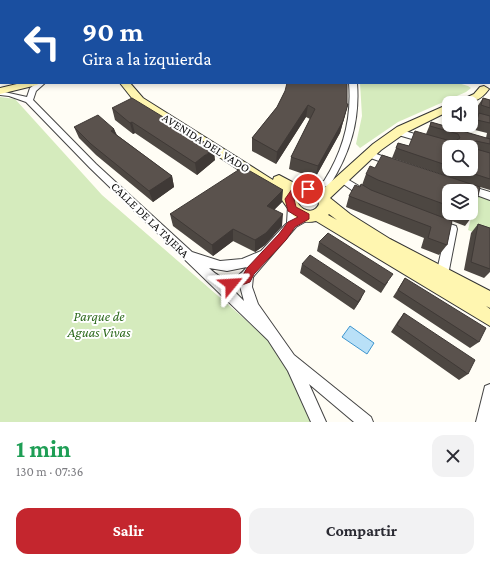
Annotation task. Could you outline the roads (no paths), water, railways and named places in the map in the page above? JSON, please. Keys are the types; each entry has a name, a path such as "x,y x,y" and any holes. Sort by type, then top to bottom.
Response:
{"street":[{"path":"0,88 14,84"},
{"path":"0,92 30,84"},
{"path":"29,100 33,90 40,84"},
{"name":"AVENIDA DEL VADO","path":"126,84 139,100 281,190 297,197"},
{"name":"AVENIDA DEL VADO","path":"134,84 151,102 292,188 297,197"},
{"path":"297,197 327,183 341,159 351,131 354,111 351,91 353,84"},
{"path":"478,96 483,87"},
{"name":"CALLE DE LA TAJERA","path":"0,92 29,100 93,166 274,337"},
{"path":"216,282 231,284 246,278 292,224 318,208 342,179 368,154 398,132 442,111"},
{"path":"478,119 490,122"},
{"path":"398,132 442,146"},
{"path":"368,154 404,167"},
{"path":"342,179 358,190 378,200"},
{"path":"297,197 318,192 318,208"},
{"path":"478,192 490,196"},
{"path":"297,197 318,208 490,318"},
{"path":"292,224 297,197"},
{"path":"318,208 345,219 442,275 490,300"},
{"path":"430,220 452,229 442,275"},
{"path":"186,254 214,266 230,267 248,262 269,251"},
{"name":"CALLE DE LA TAJERA","path":"246,278 247,290 252,302 288,357 306,393 318,422"},
{"path":"288,357 366,422"},
{"path":"483,422 490,391"}],"water":[{"path":"350,326 374,343 367,354 342,337"}],"park label":[{"name":"Parque de Aguas Vivas","path":"99,324"}]}
